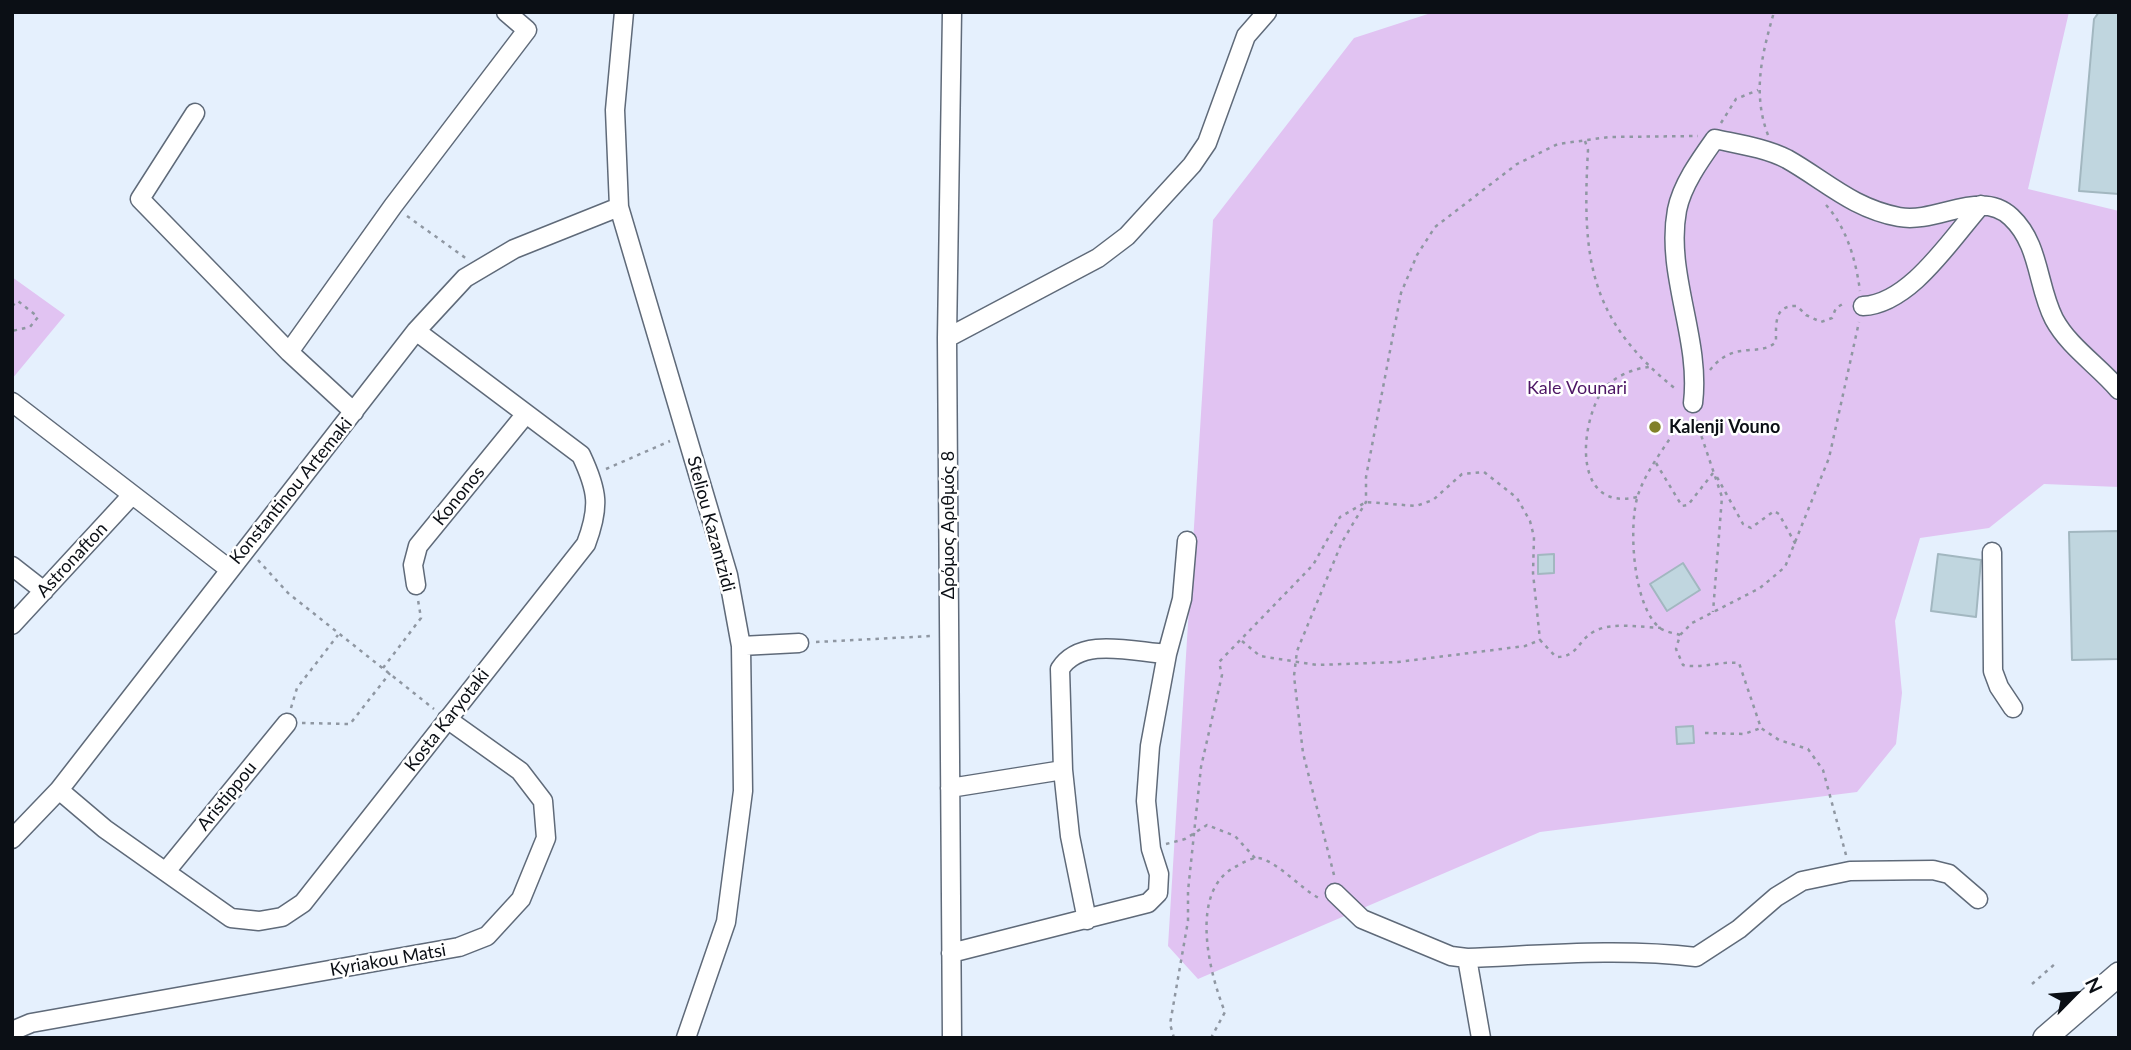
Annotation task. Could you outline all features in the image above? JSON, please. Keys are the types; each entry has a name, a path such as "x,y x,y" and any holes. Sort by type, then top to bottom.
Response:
{"main road":[{"path":"2045,1038 2119,974"}],"street":[{"path":"289,352 393,206 527,30 506,12"},
{"name":"Steliou Kazantzidi","path":"624,12 615,110 619,207 728,575 741,646 743,791 726,922 686,1038"},
{"name":"Δρόμος Αριθμός 8","path":"952,12 947,338 952,1038"},
{"path":"947,338 1098,258 1127,236 1192,165 1207,142 1246,36 1267,12"},
{"path":"195,113 140,199 289,352 354,412"},
{"path":"1693,403 1697,374 1676,249 1677,209 1695,168 1715,139 1785,158 1839,195 1898,216 1936,217 1964,206 1982,205 2000,209 2025,234 2053,316 2061,331 2119,390"},
{"path":"1863,306 1878,305 1896,296 1916,279 1982,205"},
{"name":"Konstantinou Artemaki","path":"12,839 59,790 416,331 465,278 514,249 619,207"},
{"name":"Kosta Karyotaki","path":"59,790 105,829 167,870 231,918 259,921 282,917 303,903 586,544 597,516 595,483 581,455 416,331"},
{"path":"12,402 229,569"},
{"name":"Kononos","path":"416,585 413,565 418,547 525,415"},
{"name":"Astronafton","path":"12,625 132,495"},
{"path":"951,953 1148,903 1158,893 1159,874 1151,849 1146,801 1148,774 1167,654 1182,599 1187,541"},
{"path":"1992,552 1993,670 1999,687 2013,708"},
{"path":"12,565 44,591"},
{"path":"741,646 799,643"},
{"path":"1087,920 1070,836 1063,770 1060,669 1068,657 1081,651 1101,649 1167,654"},
{"name":"Kyriakou Matsi","path":"12,1031 32,1023 459,947 487,936 521,899 546,838 543,801 520,771 447,719"},
{"name":"Aristippou","path":"167,870 287,723"},
{"path":"950,788 1063,770"},
{"path":"1335,893 1362,919 1451,956 1467,958 1616,953 1696,957 1739,929 1776,897 1802,881 1850,871 1933,870 1949,874 1978,899"},
{"path":"1467,958 1481,1038"}],"path":[{"path":"1774,12 1758,90 1760,114 1770,138 1785,158"},
{"path":"1151,849 1185,839 1207,825 1235,836 1255,858 1267,861 1318,898 1335,893 1333,866 1303,753 1294,676 1297,651 1342,542 1366,502 1366,477 1401,293 1417,255 1435,227 1509,170 1558,145 1609,137 1686,134 1715,139 1723,119 1736,99 1758,90"},
{"path":"1585,141 1588,150 1585,226 1598,292 1608,315 1649,367 1693,403 1699,435 1722,498 1713,613"},
{"path":"1826,205 1836,216 1851,249 1863,306 1829,458 1785,567 1769,581 1692,623 1680,635 1676,649 1683,666 1695,668 1726,662 1739,663 1761,728 1779,740 1808,749 1823,770 1850,871"},
{"path":"393,206 480,269"},
{"path":"12,306 18,301 38,317 30,327 12,331"},
{"path":"1695,384 1730,352 1770,347 1776,342 1776,320 1779,311 1787,306 1797,306 1806,315 1821,322 1832,318 1836,307 1844,302 1863,306"},
{"path":"1637,498 1618,502 1602,496 1592,485 1586,453 1591,415 1603,389 1636,368 1649,367"},
{"path":"1661,628 1642,605 1637,589 1637,498 1693,403"},
{"path":"591,476 686,434"},
{"path":"1656,463 1682,506 1688,505 1714,472"},
{"path":"1174,1038 1170,1024 1187,930 1201,767 1222,676 1219,662 1313,565 1340,517 1366,502 1416,506 1433,500 1462,474 1485,472 1501,482 1517,498 1530,522 1534,537 1533,573 1540,640 1556,657 1567,657 1578,650 1583,640 1594,631 1607,627 1661,628 1680,635"},
{"path":"1714,472 1743,524 1751,528 1774,511 1779,513 1796,544"},
{"path":"245,548 270,570 288,593 447,719"},
{"path":"383,668 421,618 416,585"},
{"path":"339,634 297,688 287,723 350,724 390,673"},
{"path":"799,643 948,635"},
{"path":"1242,641 1260,656 1317,664 1398,662 1525,646 1540,640"},
{"path":"1705,733 1744,734 1761,728"},
{"path":"1212,1038 1225,1012 1214,987 1205,942 1213,889 1223,872 1255,858"},
{"path":"2032,984 2056,963"}],"green space":[{"name":"Kale Vounari","path":"1434,12 2069,12 2028,189 2119,211 2119,487 2044,484 1989,528 1920,538 1895,621 1902,693 1896,744 1857,792 1540,832 1198,979 1168,946 1213,220 1354,38"},
{"path":"12,277 65,315 12,379"}],"building":[{"path":"2099,12 2119,12 2119,194 2079,191 2094,19"},
{"path":"2119,531 2119,659 2072,660 2069,532"},
{"path":"1554,554 1554,573 1538,574 1538,555"},
{"path":"1938,554 1981,560 1976,617 1931,611"},
{"path":"1683,563 1700,590 1667,611 1650,584"},
{"path":"1693,726 1694,743 1677,744 1676,727"}],"place":[{"name":"Kalenji Vouno","path":"1655,427"}]}
